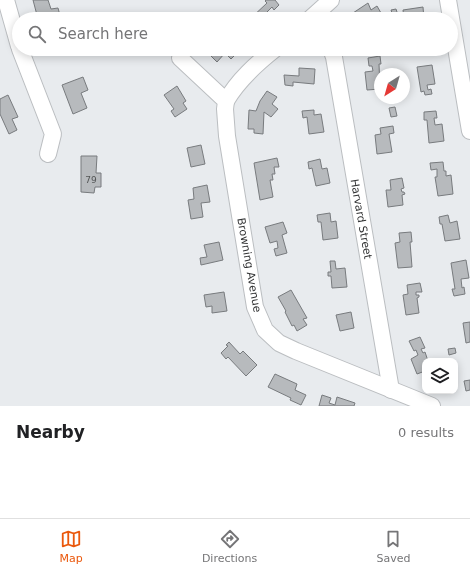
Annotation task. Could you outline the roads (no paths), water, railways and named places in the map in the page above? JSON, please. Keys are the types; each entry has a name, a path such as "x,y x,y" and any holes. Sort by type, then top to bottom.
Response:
{"street":[{"path":"6,0 12,21"},
{"path":"319,12 331,0"},
{"path":"448,0 450,12"},
{"path":"23,56 53,134 48,154"},
{"path":"180,58 226,101 231,91 251,69 267,56"},
{"name":"Harvard Street","path":"334,56 391,390"},
{"path":"457,56 470,131"},
{"name":"Browning Avenue","path":"226,101 225,109 227,136 255,307 265,330 279,343 296,351 432,406"}]}
